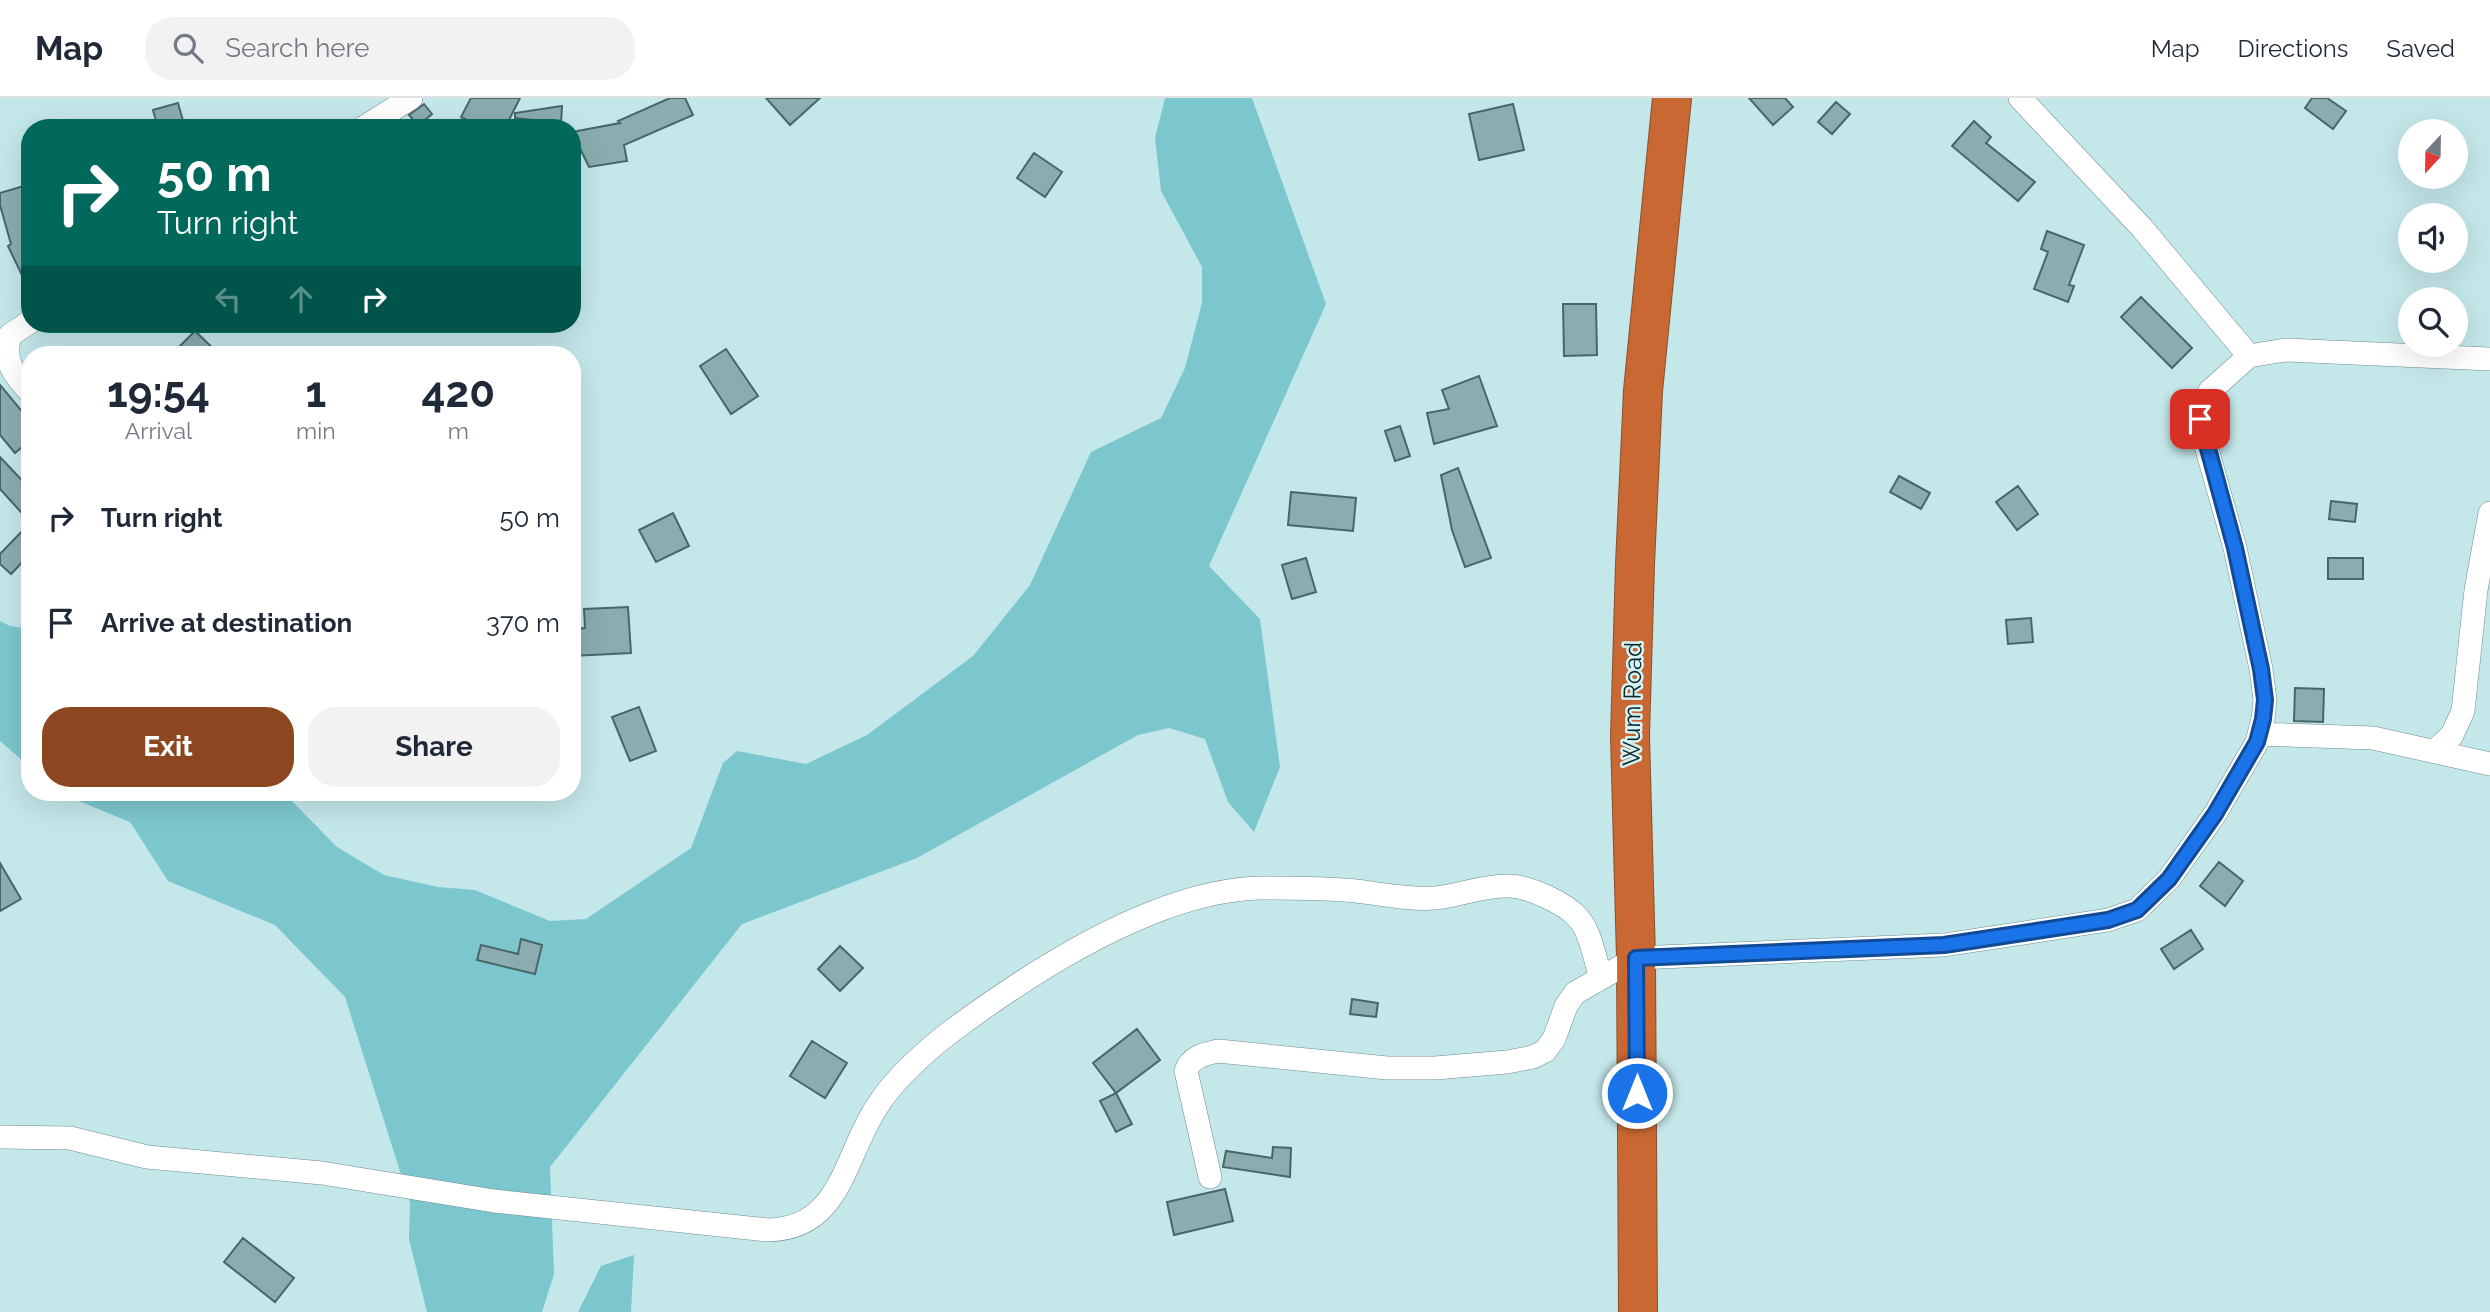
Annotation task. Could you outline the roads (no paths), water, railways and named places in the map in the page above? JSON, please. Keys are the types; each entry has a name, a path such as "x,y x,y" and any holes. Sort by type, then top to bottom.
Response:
{"highway":[{"name":"Wum Road","path":"1638,1312 1636,958 1630,736 1634,564 1644,377 1672,98"}],"street":[{"path":"377,119 411,98"},
{"path":"2020,98 2142,228 2249,356"},
{"path":"21,327 10,335 6,352 14,373 21,381"},
{"path":"1210,1177 1186,1071 1190,1063 1201,1055 1218,1051 1399,1068 1435,1068 1520,1060 1545,1051 1554,1039 1566,1006 1575,993 1636,958 1944,945 2108,920 2137,910 2169,879 2215,814 2259,734 2265,700 2235,548 2200,419 2202,405 2210,391 2249,356 2285,349 2490,359"},
{"path":"2436,750 2452,734 2463,711 2476,590 2490,513"},
{"path":"2259,734 2373,738 2490,764"},
{"path":"0,1137 70,1138 147,1157 322,1173 494,1200 788,1230 806,1223 822,1211 836,1189 877,1105 895,1083 951,1032 1037,973 1083,946 1193,898 1259,888 1353,891 1410,898 1436,898 1507,886 1533,890 1579,919 1601,978"}]}
